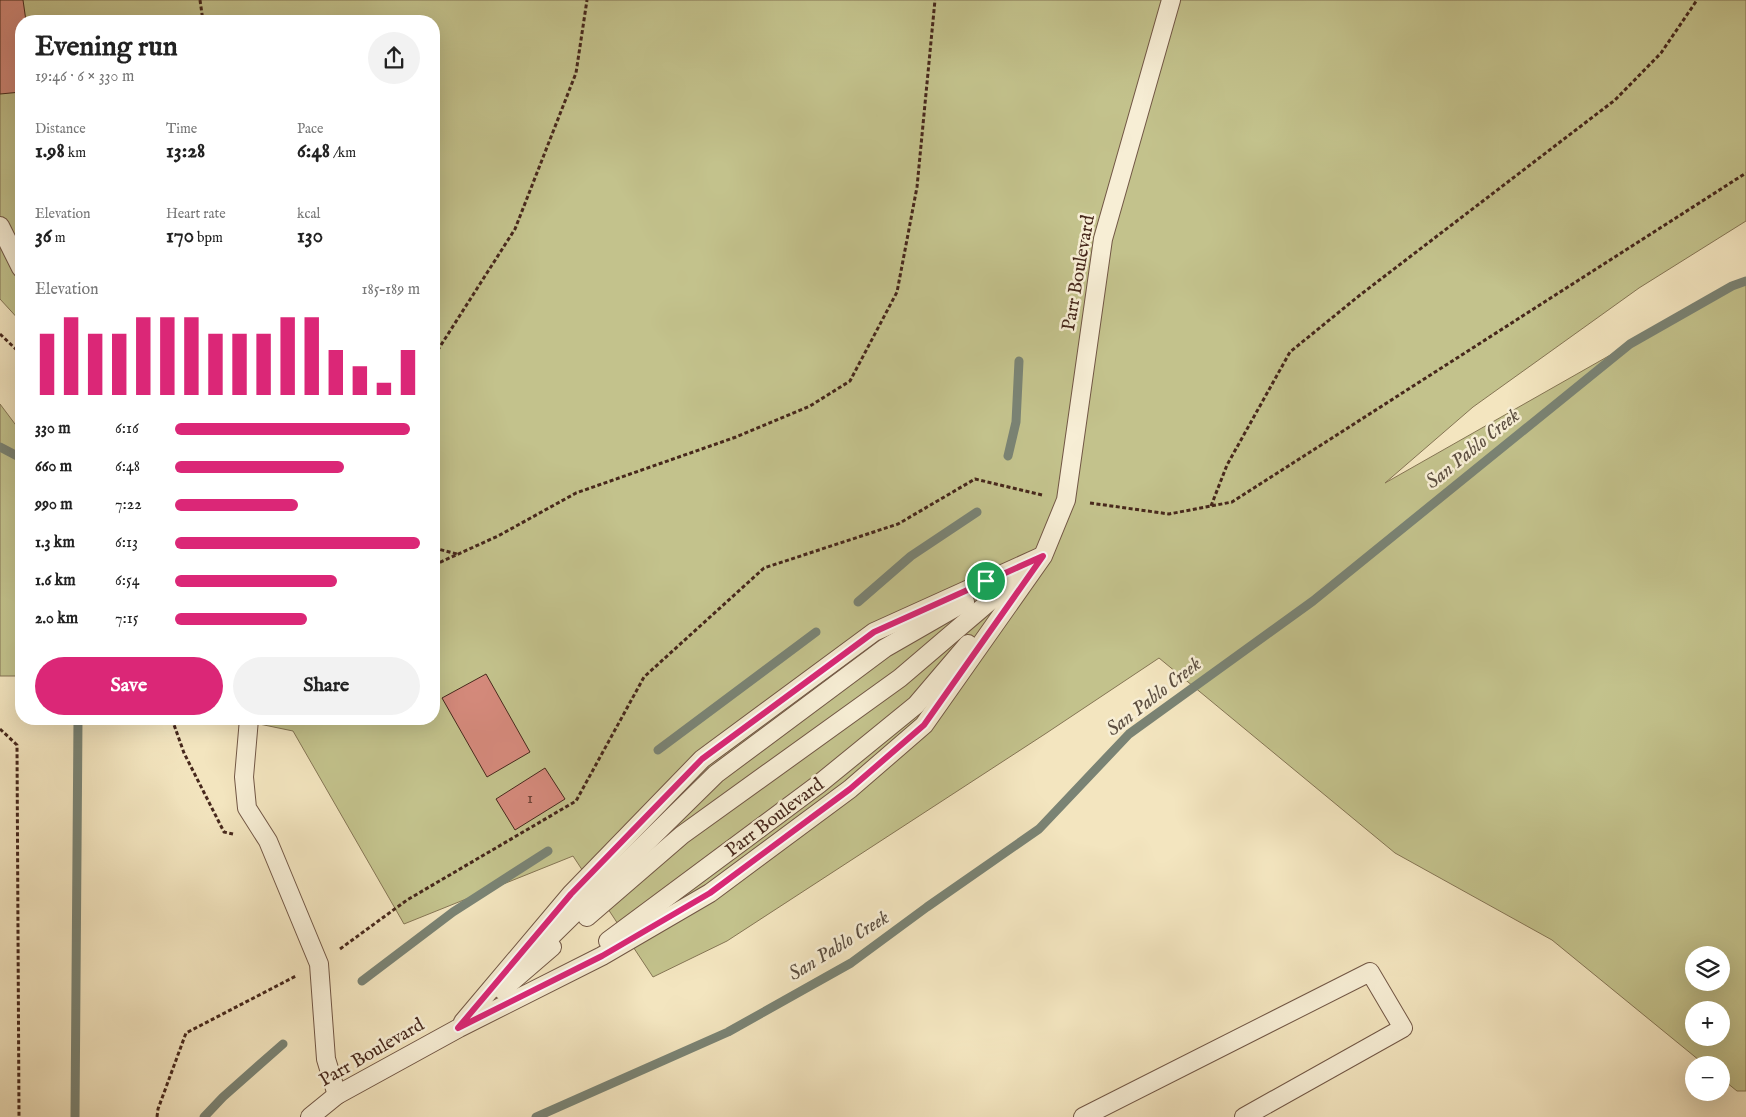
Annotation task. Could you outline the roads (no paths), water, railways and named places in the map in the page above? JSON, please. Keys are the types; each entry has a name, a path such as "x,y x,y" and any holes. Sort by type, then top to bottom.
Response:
{"lane":[{"name":"Parr Boulevard","path":"310,1117 337,1095 458,1028 602,956 710,893 850,789 924,725 1043,556 1066,500 1103,239 1171,0"},
{"path":"0,226 15,256"},
{"name":"Parr Boulevard","path":"458,1028 571,894 702,759 874,632 1043,556"},
{"path":"458,1028 682,835 900,678 1043,556"},
{"path":"248,725 244,777 247,808 268,842 319,964 326,1059 337,1095"},
{"path":"1084,1117 1370,972 1403,1028 1244,1117"}],"waterway":[{"name":"San Pablo Creek","path":"536,1117 728,1032 851,963 1039,829 1129,734 1313,601 1630,344 1732,286 1746,281"},
{"path":"1008,456 1016,422 1019,361"},
{"path":"0,447 15,455"},
{"path":"858,602 911,556 977,512"},
{"path":"658,750 816,632"},
{"path":"75,1117 78,725"},
{"path":"362,981 453,912 548,851"},
{"path":"204,1117 223,1097 283,1044"}]}
